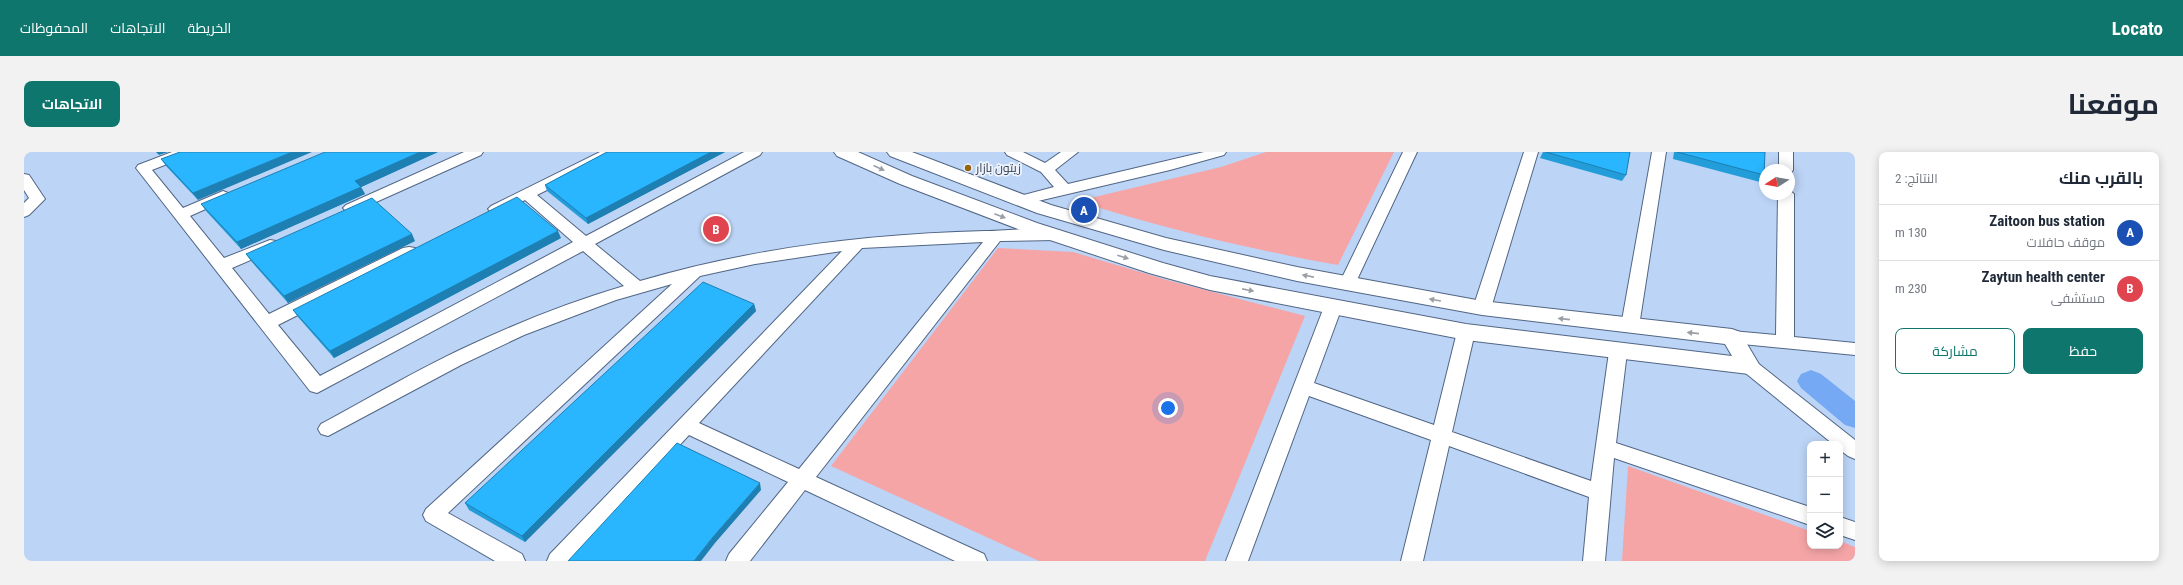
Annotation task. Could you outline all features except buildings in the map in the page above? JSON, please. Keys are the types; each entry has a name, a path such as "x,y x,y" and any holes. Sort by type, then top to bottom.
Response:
{"street":[{"path":"185,152 143,168 317,386 755,152"},
{"path":"336,215 474,152"},
{"path":"485,214 612,152"},
{"path":"843,152 906,180 1054,235 1156,268 1210,283 1466,332 1618,352 1749,366"},
{"path":"896,152 1044,209 1164,244 1347,284 1482,308 1630,326 1855,349"},
{"path":"1012,152 1046,169 1064,189"},
{"path":"1046,169 1071,152"},
{"path":"1021,200 1064,189 1150,172 1219,152"},
{"path":"1347,284 1410,152"},
{"path":"1482,308 1531,152"},
{"path":"1786,152 1786,164"},
{"path":"1630,326 1656,153"},
{"path":"24,178 37,199 24,212"},
{"path":"180,215 236,191"},
{"path":"527,194 637,288"},
{"path":"1785,342 1786,200"},
{"path":"328,429 475,351 538,324 637,288 696,272 741,261 858,243 1054,235"},
{"path":"221,266 286,237"},
{"path":"737,561 995,237"},
{"path":"558,561 858,243"},
{"path":"266,322 421,246"},
{"path":"1210,283 1220,256"},
{"path":"514,561 433,515 696,272"},
{"path":"1237,561 1333,307"},
{"path":"1412,561 1466,332"},
{"path":"1732,337 1749,366 1855,451"},
{"path":"1594,561 1600,492 1618,352"},
{"path":"1302,386 1600,492"},
{"path":"687,426 976,561"},
{"path":"1606,447 1807,515"},
{"path":"1843,527 1855,531"}],"shaded area":[{"path":"1266,152 1394,152 1338,265 1242,246 1146,222 1083,203 1082,200 1221,167"},
{"path":"998,248 1073,252 1167,280 1305,316 1205,561 1039,561 831,466"},
{"path":"1628,466 1807,530 1807,549 1843,549 1843,542 1855,547 1855,561 1622,561"}],"waterway":[{"path":"1811,381 1855,417"}],"place":[{"name":"زيتون بازار","path":"968,168"},
{"name":"Zaitoon bus station","path":"1084,210"},
{"name":"Zaytun health center","path":"716,229"}]}
